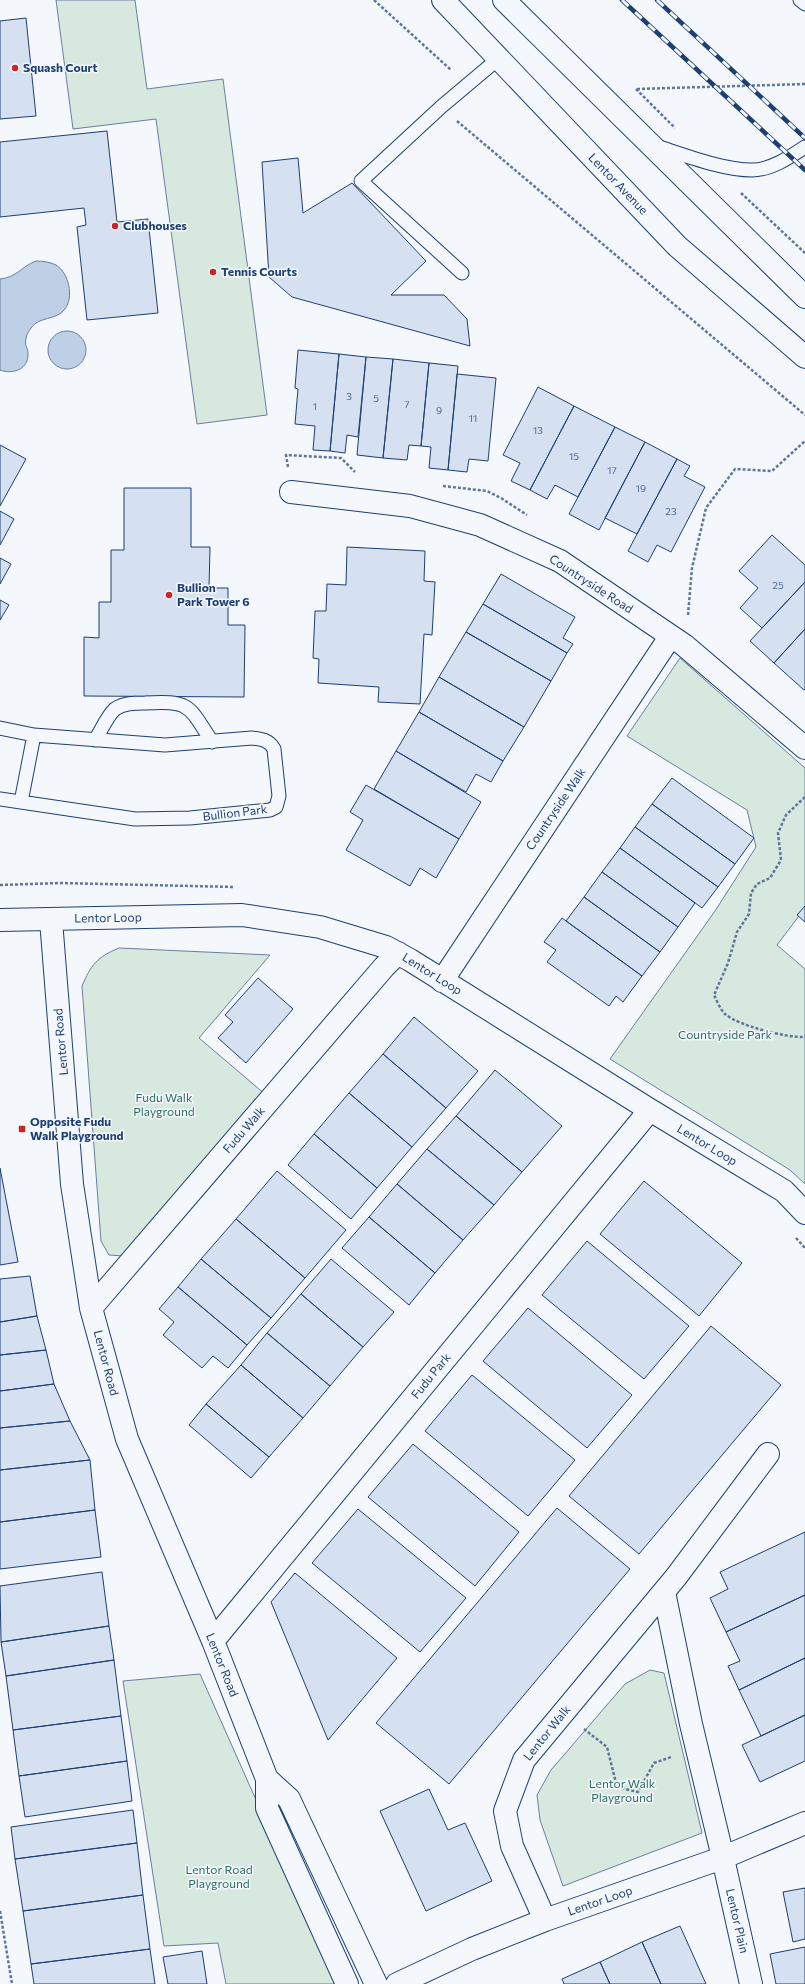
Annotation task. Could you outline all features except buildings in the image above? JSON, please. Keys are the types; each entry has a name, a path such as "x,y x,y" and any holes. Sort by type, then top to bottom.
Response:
{"street":[{"name":"Lentor Avenue","path":"443,0 677,246 805,357"},
{"path":"504,0 653,145 805,298"},
{"name":"Countryside Road","path":"291,492 410,506 480,525 560,561 677,641 805,748"},
{"name":"Countryside Walk","path":"442,981 677,641"},
{"name":"Lentor Loop","path":"0,920 242,915 320,926 386,947 784,1191 805,1213"},
{"name":"Lentor Road","path":"51,920 72,1184 91,1308 127,1439 213,1641 267,1779 267,1808 348,1984"},
{"name":"Fudu Walk","path":"91,1308 384,967 398,953"},
{"name":"Fudu Park","path":"213,1641 650,1110"},
{"name":"Lentor Walk","path":"545,1920 512,1846 505,1811 510,1793 524,1760 664,1592 768,1454"},
{"path":"664,1592 691,1724 722,1858"},
{"name":"Lentor Road","path":"267,1779 289,1799 376,1984"},
{"name":"Lentor Loop","path":"397,1984 472,1949 545,1920 722,1858 805,1823"},
{"name":"Lentor Plain","path":"722,1858 751,1984"}],"lane":[{"path":"800,0 805,4"},
{"path":"462,273 361,181 442,107 498,59"},
{"path":"653,145 710,163 752,170 766,167 789,157 805,147"},
{"path":"95,740 114,710 122,705 174,702 184,705 195,714 212,742"},
{"name":"Bullion Park","path":"0,728 34,735 165,745 252,738 261,739 271,743 274,749 279,796 276,807 263,812 190,818 135,818 0,799"},
{"path":"21,802 34,735"}],"path":[{"path":"374,0 467,86"},
{"path":"636,89 805,84"},
{"path":"442,107 805,415"},
{"path":"710,163 805,252"},
{"path":"677,641 706,508 735,469 772,471 805,441"},
{"path":"805,797 786,815 778,833 781,860 770,878 757,884 751,893 749,914 737,932 728,963 714,995 723,1012 736,1022 798,1038 805,1037"},
{"path":"795,1238 805,1248"},
{"path":"580,1725 607,1747 617,1787 638,1792 654,1763 674,1755"},
{"path":"0,1911 12,1984"}],"green space":[{"name":"Tennis Courts","path":"56,0 135,0 147,89 223,79 267,415 197,424 156,119 73,129"},
{"name":"Countryside Park","path":"680,658 805,768 805,908 777,945 805,969 805,1184 790,1170 610,1059 715,911 756,847 747,810 627,736"},
{"name":"Fudu Walk Playground","path":"119,948 270,955 199,1038 266,1095 124,1256 109,1255 101,1241 82,986 88,972 96,962 111,951"},
{"name":"Lentor Walk Playground","path":"650,1670 664,1673 702,1833 563,1886 540,1820 537,1795 551,1770 625,1684"},
{"name":"Lentor Road Playground","path":"200,1674 338,1984 226,1984 218,1943 164,1946 123,1681"}],"water":[{"path":"36,261 54,264 64,274 67,279 70,292 68,304 61,313 34,324 31,328 27,335 26,341 28,359 23,367 10,372 0,370 0,279 15,274"},
{"path":"67,331 80,337 86,350 80,363 67,369 54,363 48,350 54,337"}],"railway":[{"path":"622,0 805,170"},
{"path":"657,0 805,138"}],"place":[{"name":"Squash Court","path":"15,68"},
{"name":"Clubhouses","path":"115,226"},
{"name":"Tennis Courts","path":"213,272"},
{"name":"Bullion Park Tower 6","path":"169,595"},
{"name":"Opposite Fudu Walk Playground","path":"22,1129"}]}
